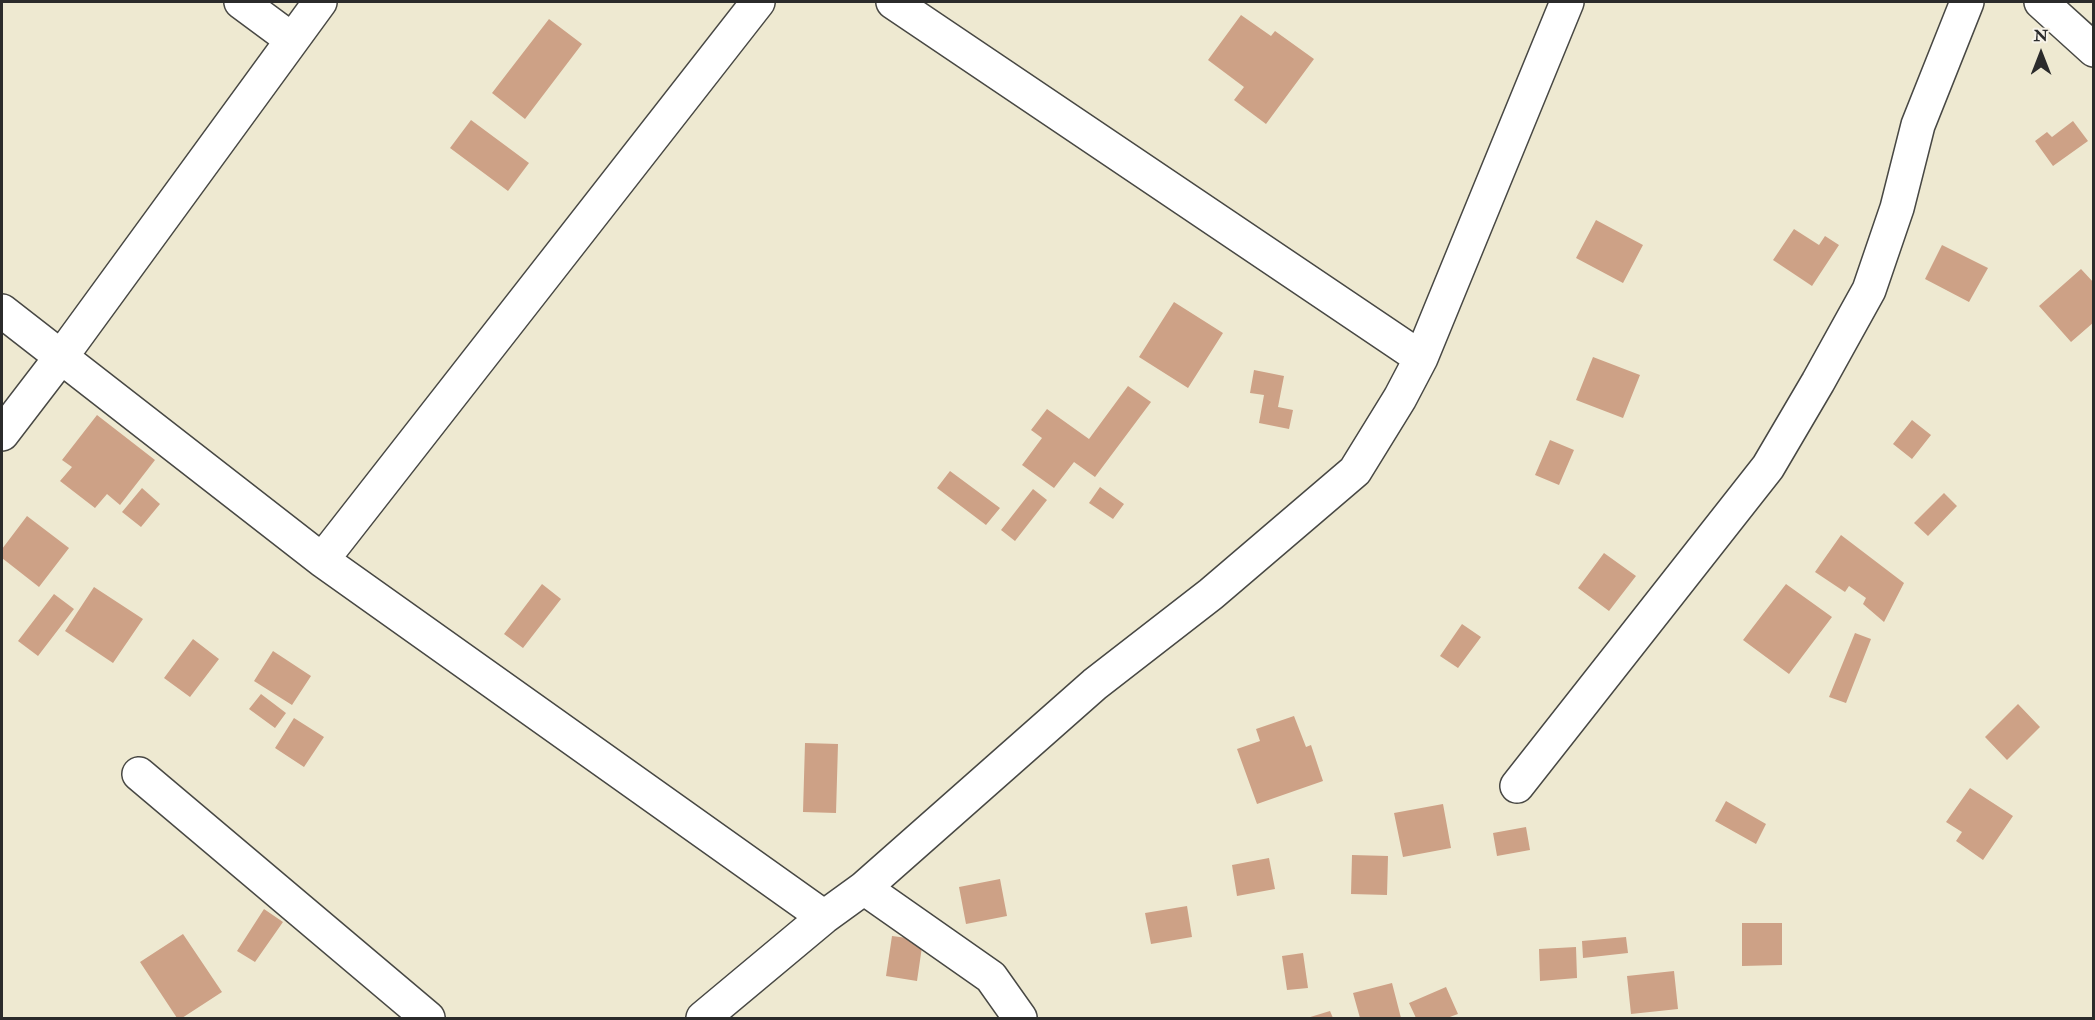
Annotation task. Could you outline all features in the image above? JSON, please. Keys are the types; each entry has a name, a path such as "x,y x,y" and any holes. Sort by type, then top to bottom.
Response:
{"street":[{"path":"241,2 291,39"},
{"path":"2,434 61,357 320,2"},
{"path":"322,560 758,2"},
{"path":"893,2 1421,358"},
{"path":"703,1018 824,917 864,888 1095,684 1211,594 1355,471 1400,398 1421,358 1567,2"},
{"path":"1517,786 1768,467 1812,392 1869,290 1897,208 1918,125 1967,2"},
{"path":"2041,2 2094,50"},
{"path":"2,310 322,560 824,917"},
{"path":"139,774 428,1018"},
{"path":"864,888 991,977 1020,1018"}],"building":[{"path":"1241,15 1271,36 1275,31 1314,59 1266,124 1234,100 1244,87 1208,60"},
{"path":"549,19 582,44 525,119 492,93"},
{"path":"471,120 529,163 508,191 450,148"},
{"path":"2073,121 2088,141 2053,166 2035,141 2047,132 2052,137"},
{"path":"1596,220 1643,245 1623,283 1576,258"},
{"path":"1794,229 1819,245 1825,236 1839,245 1812,286 1773,260"},
{"path":"1942,245 1988,268 1969,302 1925,279"},
{"path":"2081,269 2094,283 2094,322 2071,342 2039,306"},
{"path":"1174,302 1223,333 1188,388 1139,357"},
{"path":"1593,357 1640,375 1623,418 1576,400"},
{"path":"1254,370 1284,376 1278,407 1293,410 1289,429 1259,423 1264,395 1250,393"},
{"path":"1128,386 1151,402 1095,477 1074,462 1054,488 1022,465 1042,438 1031,430 1047,409 1089,439"},
{"path":"97,415 155,460 120,505 107,494 95,508 60,481 72,467 62,460"},
{"path":"1912,420 1931,435 1912,459 1893,444"},
{"path":"1550,440 1574,450 1559,485 1535,475"},
{"path":"950,471 1000,508 986,525 937,488"},
{"path":"1100,487 1124,504 1113,519 1089,503"},
{"path":"142,488 160,504 141,527 122,512"},
{"path":"1033,489 1047,500 1015,541 1001,530"},
{"path":"1944,493 1957,506 1928,536 1914,523"},
{"path":"27,516 69,548 39,587 2,558 2,549"},
{"path":"1841,535 1904,583 1884,622 1863,604 1866,598 1849,586 1845,592 1815,572"},
{"path":"1604,553 1636,576 1609,611 1578,588"},
{"path":"542,584 561,599 523,648 504,634"},
{"path":"1786,584 1832,617 1789,674 1743,640"},
{"path":"94,587 143,619 113,663 65,631"},
{"path":"54,594 74,609 38,656 18,641"},
{"path":"1462,624 1481,637 1458,668 1440,656"},
{"path":"1855,633 1871,639 1846,703 1829,697"},
{"path":"193,639 219,659 190,697 164,678"},
{"path":"273,651 311,676 292,705 254,681"},
{"path":"261,694 286,713 275,728 249,709"},
{"path":"2018,704 2040,727 2007,760 1985,737"},
{"path":"1294,716 1306,747 1311,745 1323,781 1257,804 1237,749 1260,741 1256,729"},
{"path":"294,718 324,737 304,767 275,748"},
{"path":"805,743 838,744 836,813 803,812"},
{"path":"1970,788 2013,816 1983,860 1956,841 1962,832 1946,822"},
{"path":"1726,801 1766,824 1756,844 1715,821"},
{"path":"1443,804 1451,848 1403,857 1394,813"},
{"path":"1526,827 1530,850 1497,856 1493,833"},
{"path":"1352,855 1388,856 1387,895 1351,894"},
{"path":"1269,858 1275,889 1237,896 1232,865"},
{"path":"1000,879 1007,916 966,924 959,887"},
{"path":"1187,906 1192,937 1151,944 1145,913"},
{"path":"264,909 283,922 255,962 237,951"},
{"path":"1742,923 1782,923 1782,965 1742,966"},
{"path":"183,934 222,992 182,1018 177,1018 140,962"},
{"path":"892,936 923,940 917,981 886,976"},
{"path":"1626,937 1628,953 1583,958 1582,941"},
{"path":"1576,947 1577,978 1540,981 1539,949"},
{"path":"1303,953 1308,988 1287,990 1282,956"},
{"path":"1674,971 1678,1009 1631,1014 1627,976"},
{"path":"1392,983 1401,1018 1360,1018 1353,993"},
{"path":"1446,987 1458,1014 1447,1018 1416,1018 1409,1003"},
{"path":"1330,1011 1333,1018 1307,1018"}]}
